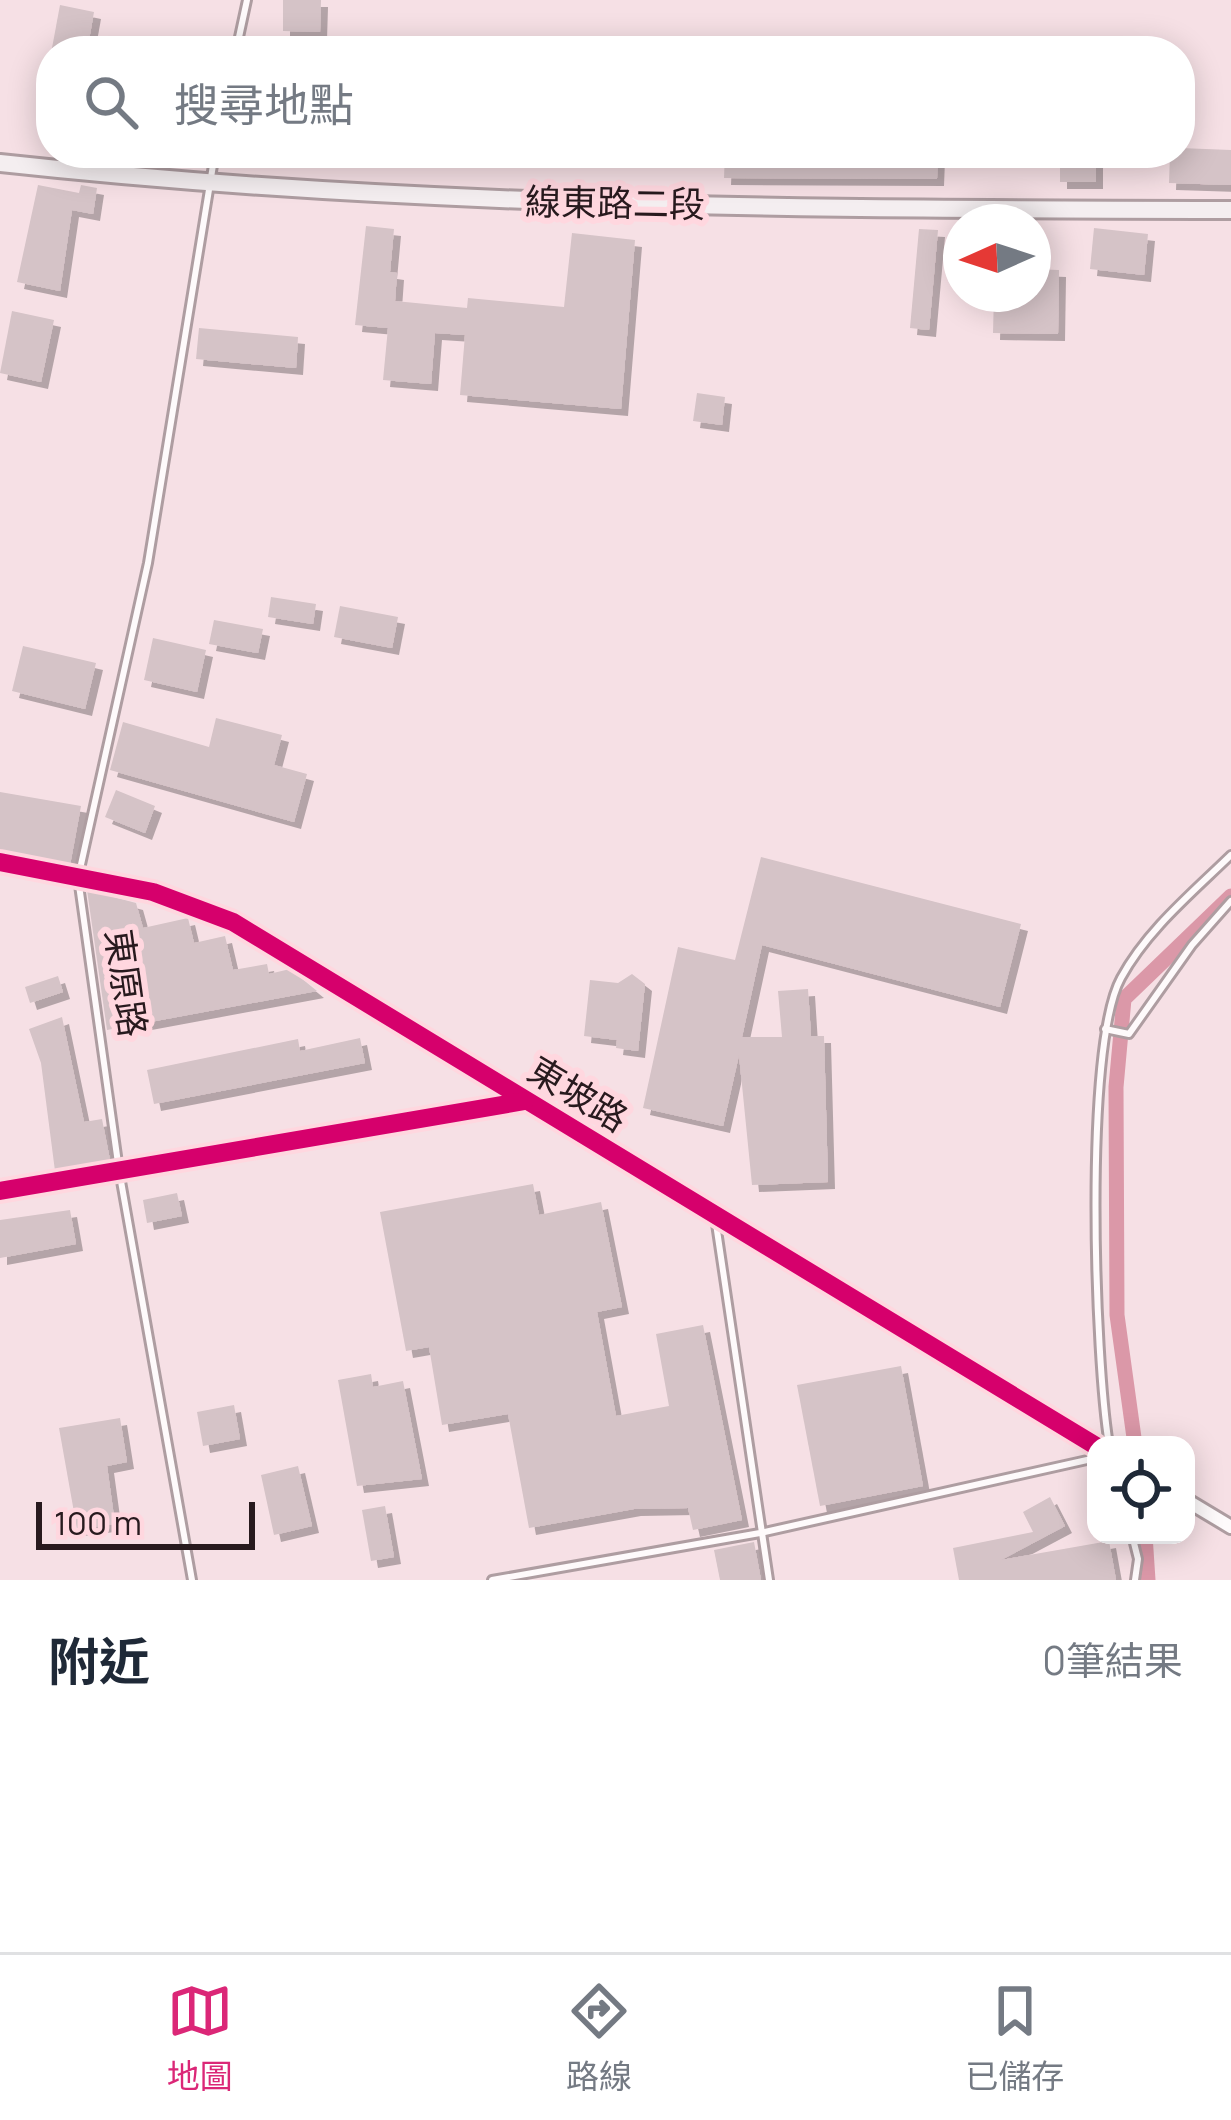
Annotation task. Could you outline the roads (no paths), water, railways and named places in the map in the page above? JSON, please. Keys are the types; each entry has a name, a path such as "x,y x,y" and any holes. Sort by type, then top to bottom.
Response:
{"main road":[{"name":"線東路二段","path":"0,164 36,168"},
{"name":"線東路二段","path":"39,168 424,199 1231,210"}],"street":[{"name":"東坡路","path":"0,862 153,892 233,922 1087,1441"},
{"path":"0,1191 525,1101"},
{"path":"1195,1505 1231,1527"}],"lane":[{"path":"239,36 247,0"},
{"name":"東原路","path":"192,1580 119,1170 78,878 148,563 211,168"},
{"path":"1108,1436 1099,1361 1098,1151 1105,1029 1119,982 1148,938 1231,855"},
{"path":"1105,1029 1130,1034 1192,945 1231,901"},
{"path":"716,1217 769,1580"},
{"path":"493,1580 760,1532 1087,1460"},
{"path":"1134,1544 1135,1580"}],"waterway":[{"path":"1134,1436 1117,1315 1116,1087 1124,999 1231,896"},
{"path":"1146,1544 1148,1580"}]}
